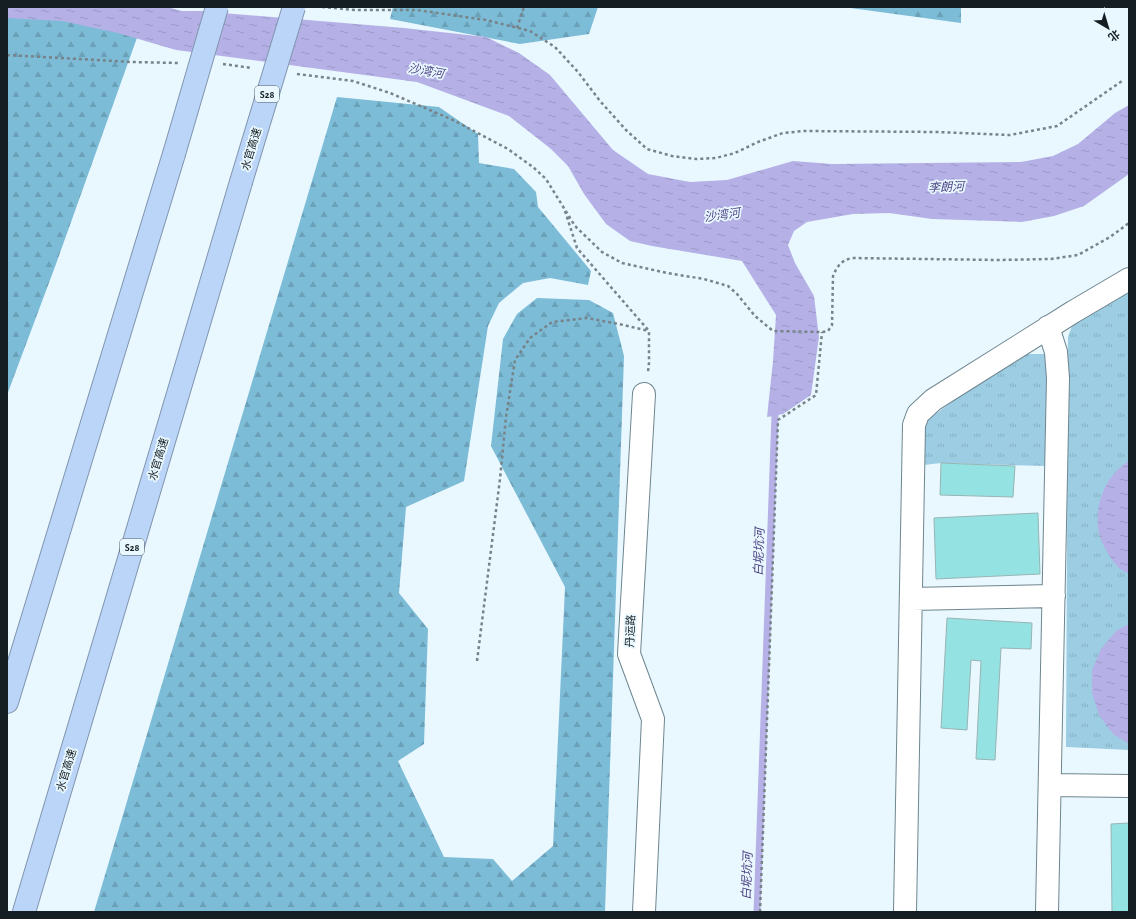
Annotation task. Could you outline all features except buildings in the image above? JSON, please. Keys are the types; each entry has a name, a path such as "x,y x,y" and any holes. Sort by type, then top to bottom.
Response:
{"highway":[{"path":"7,702 174,154 217,7"},
{"name":"水官高速","path":"24,912 294,7"}],"street":[{"path":"905,912 914,425 918,414 933,400 1048,327 1129,279"},
{"path":"1047,912 1058,378 1056,352 1048,327"},
{"name":"丹运路","path":"644,394 629,654 653,719 644,912"},
{"path":"911,599 1054,596"},
{"path":"1050,785 1129,786"}],"path":[{"path":"322,7 355,10 417,10 486,20 530,31 555,46 578,72 605,107 626,130 647,149 672,156 696,159 716,158 735,153 758,142 783,133 804,131 938,132 1010,135 1057,126 1122,81"},
{"path":"517,28 524,7"},
{"path":"7,55 132,62 180,63"},
{"path":"219,63 259,68"},
{"path":"290,73 353,82 390,93 453,120 508,149 546,178 575,226 602,252 622,263 704,279 728,286 737,294 755,316 773,331 828,331 832,325 833,276 840,263 846,259 1052,259 1078,255 1110,237 1129,224"},
{"path":"564,209 577,248 649,331 649,363 644,394"},
{"path":"477,661 500,479 506,417 515,360 530,338 552,322 587,318 649,331"},
{"path":"760,912 778,420 816,395 822,332"}],"green space":[{"path":"7,7 148,7 56,264 7,395"},
{"path":"393,7 598,7 589,34 520,44 390,19"},
{"path":"843,7 961,7 961,23"},
{"path":"337,97 439,107 478,134 479,163 514,169 536,192 538,207 591,271 588,285 550,278 523,283 499,303 488,326 464,481 406,507 399,593 428,629 424,744 398,761 444,857 493,859 512,881 553,846 565,587 491,446 503,339 517,314 537,298 589,300 613,313 624,356 605,912 94,912"},
{"path":"1129,290 1129,750 1066,747 1068,337 1073,323"},
{"path":"1025,354 1045,354 1049,358 1046,466 941,463 924,465 924,430 928,419 1012,360"}],"water":[{"path":"7,7 167,7 182,11 199,11 404,28 486,37 519,53 550,75 613,150 648,174 690,182 727,180 793,161 832,164 1021,162 1053,156 1078,144 1115,113 1129,105 1129,174 1084,206 1054,216 1022,222 932,219 889,213 853,214 807,222 794,231 788,245 795,263 814,296 819,337 811,395 783,414 767,417 776,315 742,261 630,241 606,224 584,194 568,166 551,149 509,116 417,82 176,50 118,33 62,21 7,18"},
{"path":"1129,461 1129,574 1119,568 1112,560 1100,538 1098,527 1098,508 1104,490 1114,473"},
{"path":"1129,624 1129,744 1113,734 1099,715 1092,693 1092,670 1101,649 1116,631"}],"waterway":[{"name":"白坭坑河","path":"757,912 775,415 777,407"}],"water label":[{"name":"沙湾河","path":"426,71"},
{"name":"李朗河","path":"946,187"},
{"name":"沙湾河","path":"722,215"}]}
